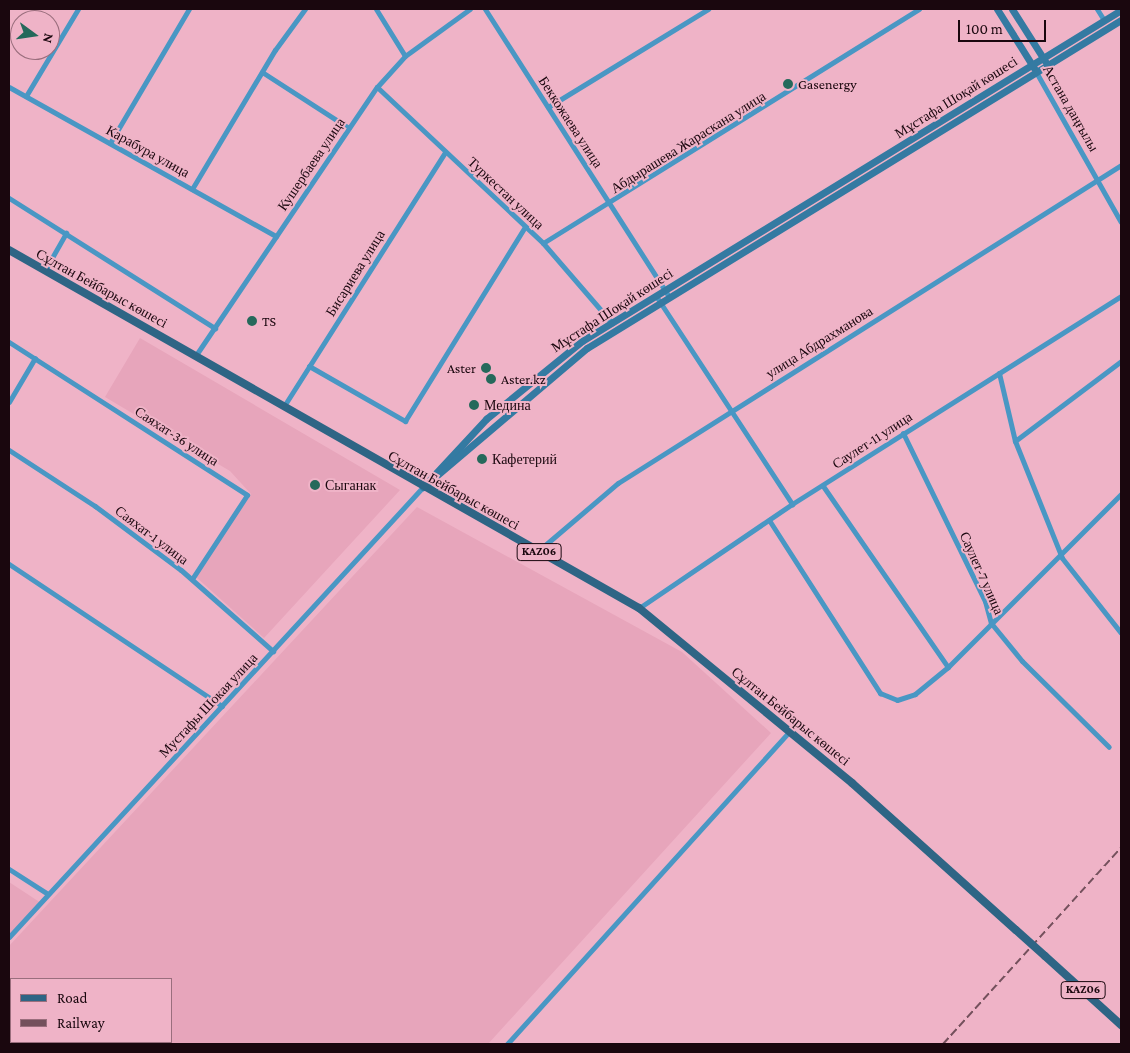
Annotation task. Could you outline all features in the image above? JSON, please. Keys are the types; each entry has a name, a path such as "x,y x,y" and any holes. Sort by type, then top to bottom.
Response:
{"main road":[{"name":"Сұлтан Бейбарыс көшесі","path":"9,250 196,355 423,487 639,608 790,731 1121,1025"}],"street":[{"path":"26,96 78,9"},
{"path":"110,144 189,9"},
{"path":"192,189 262,72 305,9"},
{"path":"376,9 405,56"},
{"name":"Кушербаева улица","path":"196,355 377,87 405,56 470,9"},
{"name":"Беккожаева улица","path":"485,9 669,298"},
{"path":"548,107 708,9"},
{"name":"Абдырашева Жараскана улица","path":"543,243 610,204 920,9"},
{"name":"Астана даңғылы","path":"997,9 1032,65 1121,222"},
{"name":"Астана даңғылы","path":"1012,9 1048,65"},
{"path":"1097,9 1104,20"},
{"name":"Мұстафа Шоқай көшесі","path":"423,487 486,419 564,354 1121,10"},
{"name":"Мұстафа Шоқай көшесі","path":"423,487 569,360 1121,20"},
{"path":"262,72 349,128"},
{"name":"Карабура улица","path":"9,87 276,236"},
{"name":"Туркестан улица","path":"377,87 543,243 612,323"},
{"name":"Бисариева улица","path":"284,406 445,152"},
{"name":"улица Абдрахманова","path":"538,551 600,496 730,411 1121,165"},
{"path":"9,198 215,328"},
{"path":"309,366 405,421 525,227"},
{"path":"45,270 66,233"},
{"path":"656,296 792,504"},
{"name":"Саулет-11 улица","path":"639,608 792,504 1121,296"},
{"name":"Саяхат-36 улица","path":"9,342 247,495 192,579"},
{"path":"9,402 35,358"},
{"path":"1015,441 1121,361"},
{"path":"999,373 1015,441 1062,558 1121,633"},
{"name":"Саулет-7 улица","path":"903,433 985,601 991,623 1022,661 1109,747"},
{"name":"Саяхат-1 улица","path":"9,450 95,506 192,579 273,651"},
{"path":"823,486 948,667"},
{"name":"Мустафы Шокая улица","path":"9,937 423,487"},
{"path":"769,520 880,693 892,700 915,694 948,667 991,623 1062,558 1121,494"},
{"path":"9,564 222,706"},
{"path":"507,1044 790,731"},
{"path":"9,869 48,894"}],"shaded area":[{"name":"Сыганак","path":"140,338 400,490 264,638 196,577 251,494 230,471 105,397"},
{"path":"417,507 682,652 771,733 488,1044 9,1044 9,946"},
{"path":"9,882 41,903 9,935"}],"railway":[{"path":"943,1044 1121,848"}],"place":[{"name":"Gasenergy","path":"788,84"},
{"name":"TS","path":"252,321"},
{"name":"Aster","path":"486,368"},
{"name":"Aster.kz","path":"491,379"},
{"name":"Медина","path":"474,405"},
{"name":"Кафетерий","path":"482,459"},
{"name":"Сыганак","path":"315,485"}]}
